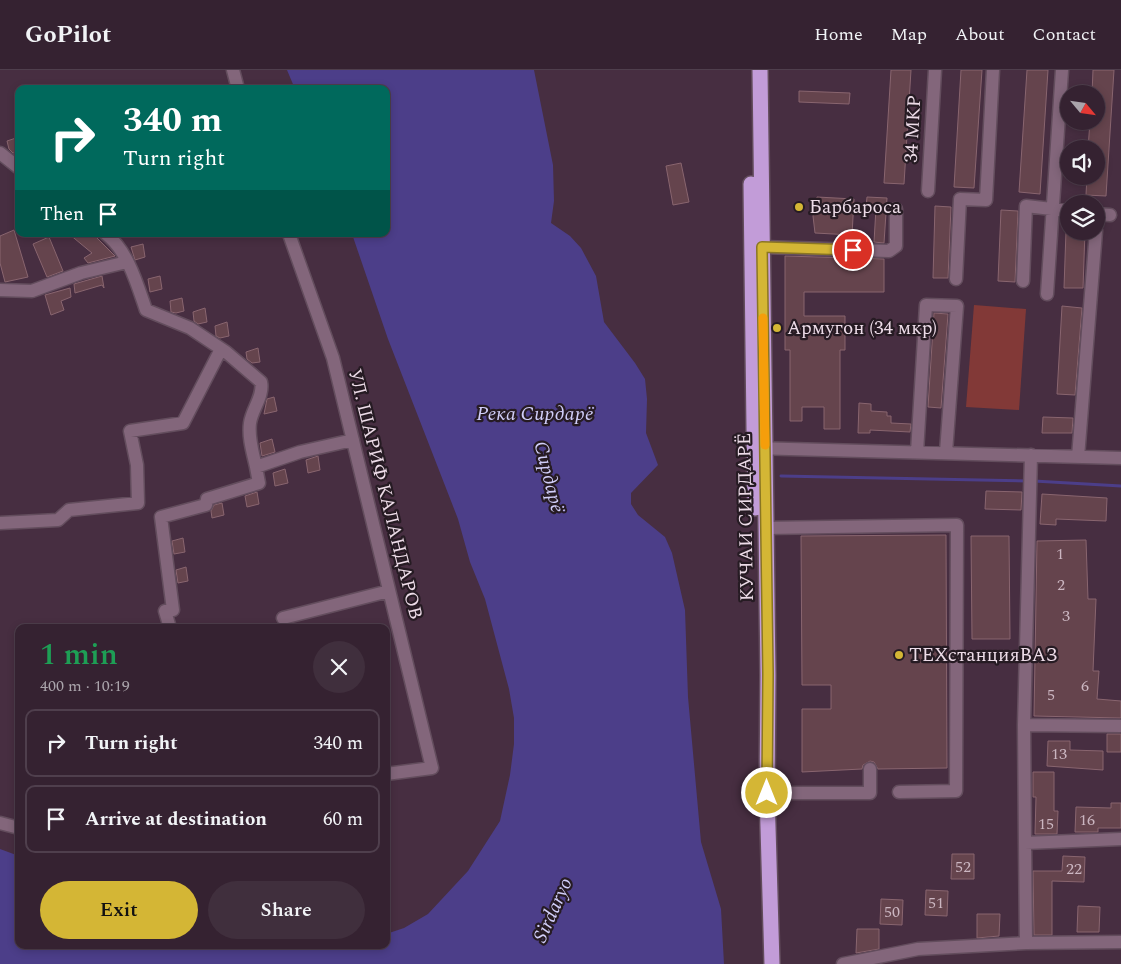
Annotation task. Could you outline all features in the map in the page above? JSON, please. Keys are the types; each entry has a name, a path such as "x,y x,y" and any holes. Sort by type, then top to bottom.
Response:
{"highway":[{"path":"750,70 759,448 758,657 763,793 762,964"},
{"name":"КУЧАИ СИРДАРЁ","path":"760,70 762,247 759,448 765,528 768,674 763,793 772,964"}],"street":[{"path":"233,70 237,85"},
{"name":"34 МКР","path":"928,191 935,70"},
{"path":"956,279 960,199 986,200 993,70"},
{"path":"1047,294 1062,70"},
{"path":"0,153 15,165"},
{"path":"1023,281 1026,206 1060,209"},
{"path":"762,247 889,251 896,246 896,209"},
{"path":"1105,215 1110,215"},
{"path":"110,237 115,240 127,262 146,310 190,328 221,349 261,382 263,388 250,421 249,432 259,483 207,499 206,505 162,517 173,610 165,611 169,624"},
{"name":"УЛ. ШАРИФ КАЛАНДАРОВ","path":"290,237 333,358 432,768 390,773"},
{"path":"1078,457 1095,240"},
{"path":"0,290 32,291 81,273 127,262"},
{"path":"917,452 926,305 957,306 946,452"},
{"path":"0,523 58,520 70,510 138,503 137,465 130,431 183,423 221,349"},
{"path":"256,466 300,452 353,440"},
{"path":"759,448 1121,458"},
{"path":"1026,943 1024,725 1031,455"},
{"path":"765,528 957,525 956,791 899,792"},
{"path":"283,618 389,590"},
{"path":"1024,725 1121,726"},
{"path":"763,793 870,793 870,769"},
{"path":"0,822 15,827"},
{"path":"1025,843 1121,839"},
{"path":"843,964 862,963 918,949 1026,943 1121,942"}],"shaded area":[{"path":"974,305 1026,309 1019,410 966,407"}],"water":[{"name":"Река Сирдарё","path":"287,70 534,70 553,165 554,201 551,223 570,236 581,248 596,276 604,322 645,379 647,399 646,433 658,465 631,493 631,504 638,515 665,537 672,553 685,610 688,697 701,842 721,909 724,964 0,964 0,849 15,855 15,949 390,949 390,933 404,928 428,914 468,871 500,821 510,775 514,744 514,718 509,689 485,599 470,562 458,519 388,339 353,237 390,237 390,85 293,85"}],"building":[{"path":"891,70 911,70 904,184 884,183"},
{"path":"961,70 982,70 974,188 954,187"},
{"path":"1027,70 1048,70 1040,194 1019,192"},
{"path":"1093,70 1114,70 1106,196 1086,195 1087,185 1105,185 1105,140 1089,140 1089,130 1105,130 1105,85 1092,85"},
{"path":"799,91 850,93 849,104 799,102"},
{"path":"15,138 15,153 9,149 7,141"},
{"path":"681,163 689,202 673,205 666,166"},
{"path":"817,197 854,199 852,235 815,233 813,216"},
{"path":"867,197 887,198 884,243 874,242 876,208 866,207"},
{"path":"935,206 951,207 948,278 933,278"},
{"path":"1001,210 1018,211 1015,282 998,281"},
{"path":"14,230 28,277 5,282 0,263 0,236"},
{"path":"49,237 63,271 47,277 33,244"},
{"path":"73,237 96,237 115,256 88,263 84,258 92,253"},
{"path":"1066,240 1085,240 1083,288 1064,288"},
{"path":"143,244 145,257 135,260 131,247"},
{"path":"785,256 884,259 884,292 804,292 804,316 845,316 845,350 840,350 840,429 824,429 824,407 802,407 802,421 790,421 790,350 785,350"},
{"path":"102,276 104,288 102,285 75,293 74,284"},
{"path":"160,276 162,289 150,292 148,279"},
{"path":"70,288 71,297 61,301 64,310 51,315 45,295"},
{"path":"182,298 184,311 171,312 170,301"},
{"path":"1062,306 1082,308 1075,395 1057,394"},
{"path":"205,308 207,322 198,324 194,321 193,312"},
{"path":"934,313 948,314 941,408 928,407"},
{"path":"227,322 229,336 220,338 216,336 215,326"},
{"path":"258,348 260,362 252,363 247,359 246,352"},
{"path":"274,397 277,411 264,414 267,399"},
{"path":"859,403 871,404 871,411 887,412 887,416 891,416 891,423 911,424 910,432 870,430 870,433 858,433"},
{"path":"1043,417 1073,418 1072,433 1042,433"},
{"path":"272,439 275,452 262,456 260,443"},
{"path":"318,456 320,470 308,473 306,460"},
{"path":"285,469 288,483 275,486 273,473"},
{"path":"986,491 1022,492 1021,510 985,509"},
{"path":"257,492 259,504 247,507 245,496"},
{"path":"1042,494 1107,498 1106,521 1056,519 1056,525 1040,524"},
{"path":"222,503 224,515 212,518 211,511 214,505"},
{"name":"ТЕХстанцияВАЗ","path":"946,535 947,768 878,769 874,762 870,761 863,765 862,769 802,772 802,709 831,709 831,685 802,685 801,536"},
{"path":"971,536 1009,536 1010,639 972,639"},
{"path":"183,538 185,552 174,554 172,541"},
{"path":"1086,540 1088,599 1096,599 1093,671 1099,671 1097,699 1121,701 1121,718 1034,716 1037,541"},
{"path":"186,567 188,581 178,583 176,570"},
{"path":"1107,734 1121,734 1121,752 1107,752"},
{"path":"1048,741 1070,741 1070,750 1103,751 1103,770 1047,766"},
{"path":"1033,772 1054,772 1054,811 1058,811 1057,834 1035,834 1036,797 1033,797"},
{"path":"1111,803 1121,803 1121,828 1098,828 1098,832 1075,832 1076,807 1111,808"},
{"path":"952,854 974,854 974,879 951,879"},
{"path":"1063,856 1085,857 1084,882 1052,881 1052,935 1034,935 1033,871 1062,871"},
{"path":"926,890 948,891 947,916 925,915"},
{"path":"881,899 903,900 902,925 880,924"},
{"path":"1078,906 1100,907 1099,932 1077,932"},
{"path":"977,914 1000,914 999,936 977,938"},
{"path":"857,929 879,929 879,949 856,953"}],"waterway":[{"path":"781,476 1028,481"},
{"path":"1034,481 1121,486"}],"slow traffic":[{"path":"763,318 765,445"}],"place":[{"name":"Барбароса","path":"799,207"},
{"name":"Армугон (34 мкр)","path":"777,328"},
{"name":"ТЕХстанцияВАЗ","path":"899,655"}],"route":[{"path":"767,793 768,674 762,247 853,250"}],"water label":[{"name":"Сирдарё","path":"549,477"},
{"name":"Sirdaryo","path":"553,910"}]}
